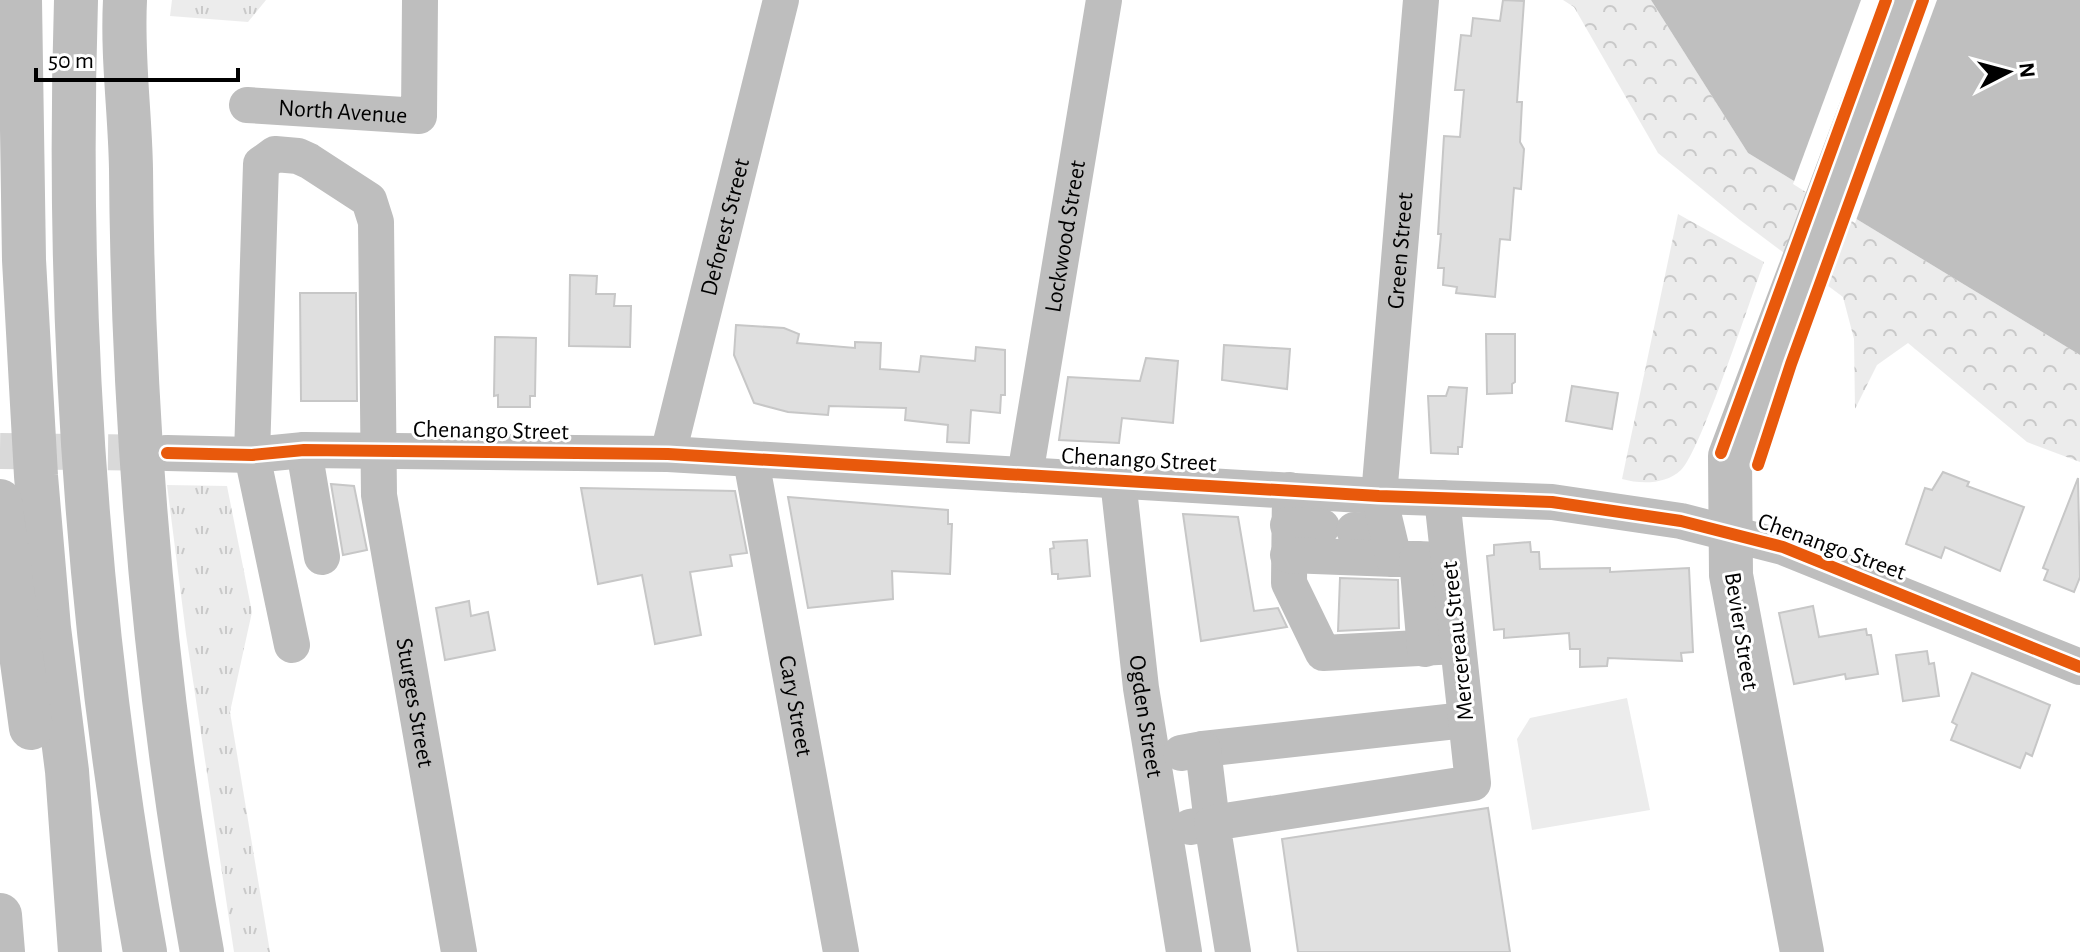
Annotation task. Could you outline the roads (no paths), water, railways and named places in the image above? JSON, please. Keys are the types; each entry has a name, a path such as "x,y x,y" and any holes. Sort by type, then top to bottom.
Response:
{"main road":[{"path":"20,0 24,260 35,462 47,614 67,771 78,952"},
{"path":"76,0 75,258 86,492 109,718 145,952"},
{"path":"125,0 123,48 130,140 135,353 153,614 180,821 202,952"},
{"path":"130,140 143,0"},
{"name":"Bevier Street","path":"1802,952 1734,590 1730,456 1796,290 1902,0"},
{"path":"0,501 37,776 78,952"},
{"path":"0,915 3,952"}],"street":[{"name":"North Avenue","path":"247,105 419,116 420,0"},
{"name":"Deforest Street","path":"668,454 781,0"},
{"name":"Lockwood Street","path":"1025,475 1104,0"},
{"name":"Green Street","path":"1362,543 1379,496 1421,2"},
{"path":"292,645 252,455 261,164 275,154 300,157 302,109"},
{"name":"Sturges Street","path":"300,157 369,200 376,222 379,495 459,952"},
{"path":"304,450 322,557"},
{"name":"Chenango Street","path":"167,453 252,455 304,450 668,454 1379,496 1552,502 1681,521 1797,553 2080,667"},
{"name":"Cary Street","path":"751,460 841,952"},
{"name":"Ogden Street","path":"1118,480 1153,757 1184,952"},
{"path":"1290,490 1362,543 1289,583 1323,653 1441,648"},
{"name":"Mercereau Street","path":"1212,823 1473,783 1465,720 1441,648 1362,543 1442,498"},
{"path":"1153,757 1465,720"},
{"path":"1203,749 1233,952"},
{"path":"1165,831 1212,823"}],"tunnel":[{"path":"0,451 166,453"}]}
